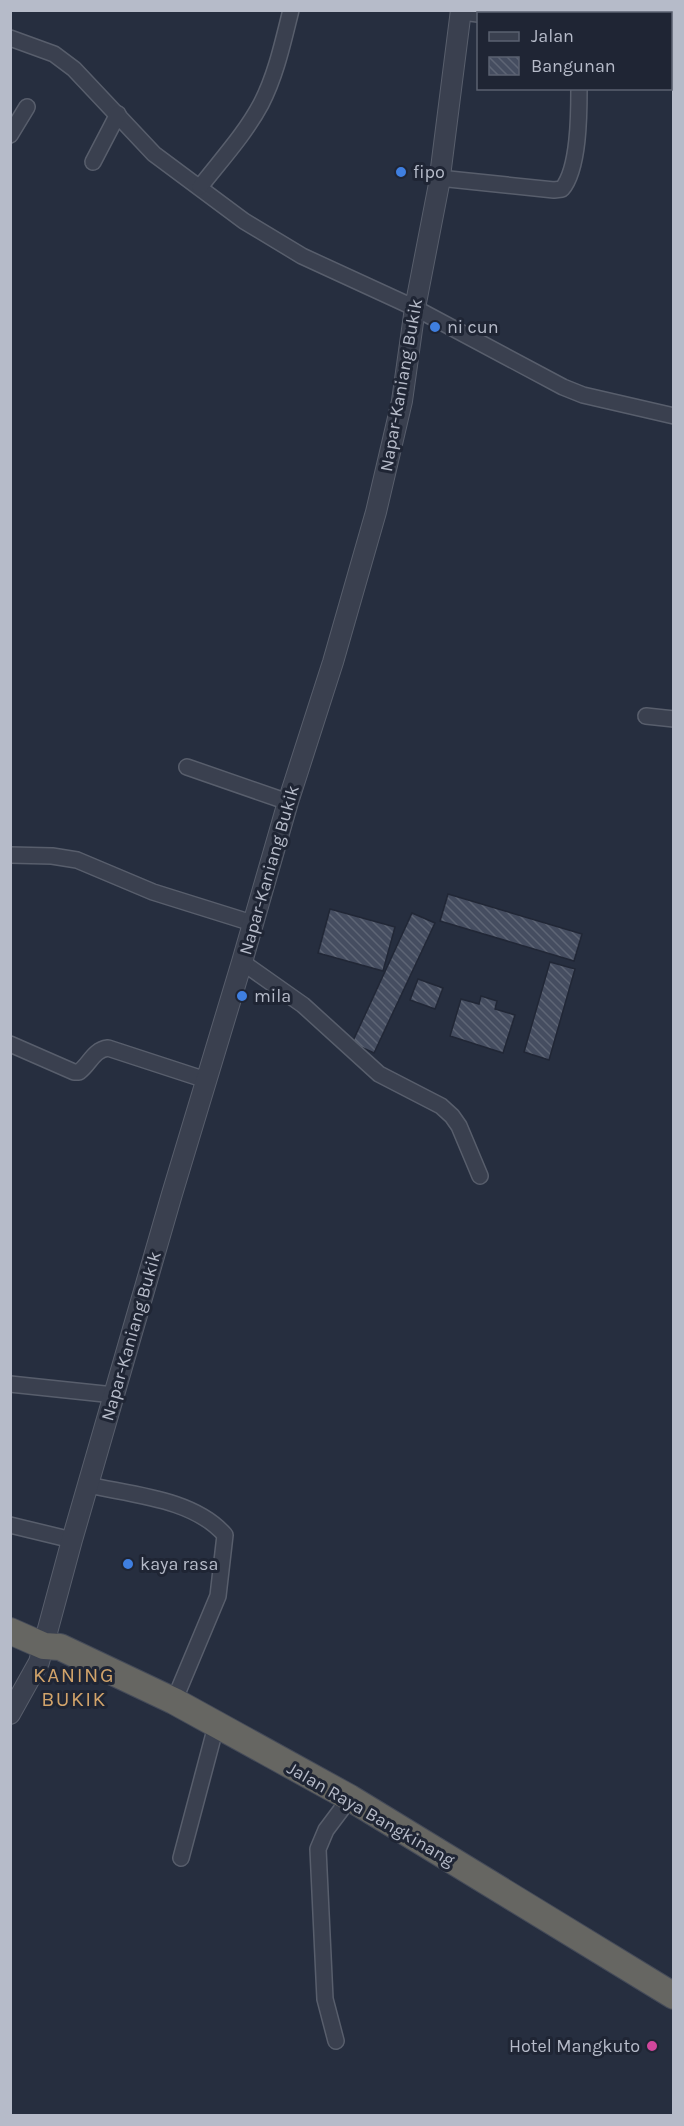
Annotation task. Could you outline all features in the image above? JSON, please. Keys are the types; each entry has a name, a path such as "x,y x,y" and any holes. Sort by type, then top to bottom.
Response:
{"highway":[{"name":"Jalan Raya Bangkinang","path":"10,1614 51,1641 174,1701 350,1798 674,1996"},
{"name":"Jalan Raya Bangkinang","path":"10,1631 51,1641"}],"street":[{"path":"200,187 261,104 271,81 291,10"},
{"name":"Napar-Kaniang Bukik","path":"10,1714 51,1641 72,1540 252,923 333,662 379,501 402,401 415,308 440,178 467,12"},
{"path":"10,38 54,54 74,69 154,154 244,221 302,256 415,308 563,387 583,395 674,416"},
{"path":"440,178 562,189 570,175 580,123 579,90"},
{"path":"10,135 27,107"},
{"path":"93,162 118,114"},
{"path":"646,716 674,719"},
{"path":"187,767 288,802"},
{"path":"10,855 52,856 77,860 153,892 252,923"},
{"path":"242,962 303,1005 379,1074 447,1111 459,1126 480,1176"},
{"path":"10,1044 74,1072 85,1068 101,1049 108,1048 206,1080"},
{"path":"10,1384 114,1395"},
{"path":"88,1485 179,1505 204,1516 217,1525 225,1535 218,1596 174,1701"},
{"path":"10,1525 72,1540"},
{"path":"181,1858 216,1726"},
{"path":"336,2042 325,1999 318,1849 326,1830 350,1798"}],"building":[{"path":"672,30 674,31 674,57 672,56"},
{"path":"448,894 582,934 574,961 440,921"},
{"path":"330,909 395,927 383,971 318,953"},
{"path":"412,913 435,923 374,1053 352,1043"},
{"path":"550,962 575,969 549,1060 524,1052"},
{"path":"418,979 443,988 435,1009 410,1000"},
{"path":"481,996 497,1001 495,1009 515,1015 503,1053 450,1036 461,999 479,1004"}],"place":[{"name":"fipo","path":"401,172"},
{"name":"ni cun","path":"435,327"},
{"name":"mila","path":"242,996"},
{"name":"kaya rasa","path":"128,1564"},
{"name":"Hotel Mangkuto","path":"652,2046"}],"district":[{"name":"KANING BUKIK","path":"74,1687"}]}
